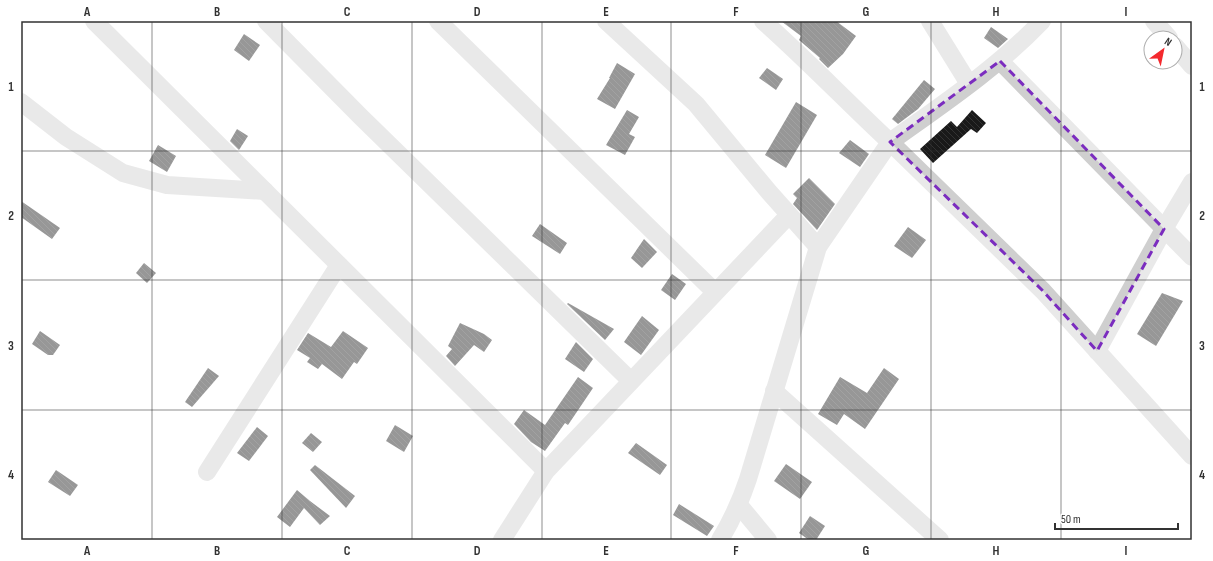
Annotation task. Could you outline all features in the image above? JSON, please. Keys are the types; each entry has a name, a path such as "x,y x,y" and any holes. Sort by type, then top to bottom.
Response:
{"street":[{"path":"94,21 546,471"},
{"path":"266,21 361,117 631,381"},
{"path":"438,21 715,292"},
{"path":"606,21 696,104 768,192 818,247"},
{"path":"763,21 797,51 1043,291 1192,456"},
{"path":"930,21 970,84"},
{"path":"720,540 739,505 818,247 890,142 1000,61 1042,21"},
{"path":"1154,21 1162,30"},
{"path":"1183,55 1192,66"},
{"path":"1000,61 1192,258"},
{"path":"21,102 66,137 123,173 167,184 264,191"},
{"path":"1097,351 1164,229 1192,182"},
{"path":"502,540 546,471 789,215"},
{"path":"207,472 339,264"},
{"path":"774,391 940,540"},
{"path":"739,505 768,540"}],"highlighted area":[{"path":"1000,61 1164,229 1097,351 1043,291 890,142"}],"building":[{"path":"781,21 836,21 856,36 843,54 828,68 819,59 820,58 799,40 801,36"},
{"path":"991,27 1008,39 998,48 984,38"},
{"path":"244,34 260,45 249,61 234,50"},
{"path":"617,63 635,74 615,109 597,99"},
{"path":"767,68 783,79 776,90 759,78"},
{"path":"924,80 935,89 918,109 898,124 892,119"},
{"path":"796,102 817,115 786,168 765,155"},
{"path":"627,110 639,117 629,134 635,137 625,155 606,145"},
{"path":"972,110 986,123 977,133 971,129 933,163 920,149 951,121 957,127"},
{"path":"237,129 248,136 239,150 230,141"},
{"path":"850,140 869,154 860,167 839,153"},
{"path":"158,145 176,156 167,172 149,161"},
{"path":"809,178 835,204 817,230 793,204 797,198 793,194"},
{"path":"21,201 60,228 52,239 21,217"},
{"path":"540,224 567,243 560,254 532,236"},
{"path":"908,227 926,240 912,258 894,246"},
{"path":"644,239 657,252 642,268 631,258"},
{"path":"144,263 156,273 147,283 136,273"},
{"path":"672,274 686,284 675,300 661,290"},
{"path":"1162,293 1183,301 1156,346 1137,334"},
{"path":"568,303 614,329 605,340 567,304"},
{"path":"642,316 659,330 641,355 624,342"},
{"path":"460,323 484,334 492,340 484,352 474,345 455,366 446,356 452,349 448,346"},
{"path":"40,331 60,345 53,355 48,355 32,344"},
{"path":"343,331 368,348 357,364 354,362 342,379 322,364 318,369 307,362 310,358 297,350 308,333 331,347"},
{"path":"576,342 593,359 584,372 565,359"},
{"path":"208,368 219,376 192,407 185,402"},
{"path":"884,368 899,379 865,429 844,414 837,425 818,414 840,377 867,393"},
{"path":"578,377 593,388 568,425 565,423 545,451 531,442 514,424 524,410 545,425"},
{"path":"395,425 413,436 404,452 386,441"},
{"path":"257,427 268,436 249,461 237,453"},
{"path":"311,433 322,442 313,452 302,443"},
{"path":"636,443 667,465 660,475 628,453"},
{"path":"786,464 812,482 800,499 774,481"},
{"path":"315,465 355,496 346,508 310,470"},
{"path":"56,470 78,485 70,496 48,482"},
{"path":"297,490 330,516 320,525 304,508 290,527 277,517"},
{"path":"679,504 714,526 707,536 673,515"},
{"path":"810,516 825,526 816,540 809,540 799,533"}]}
